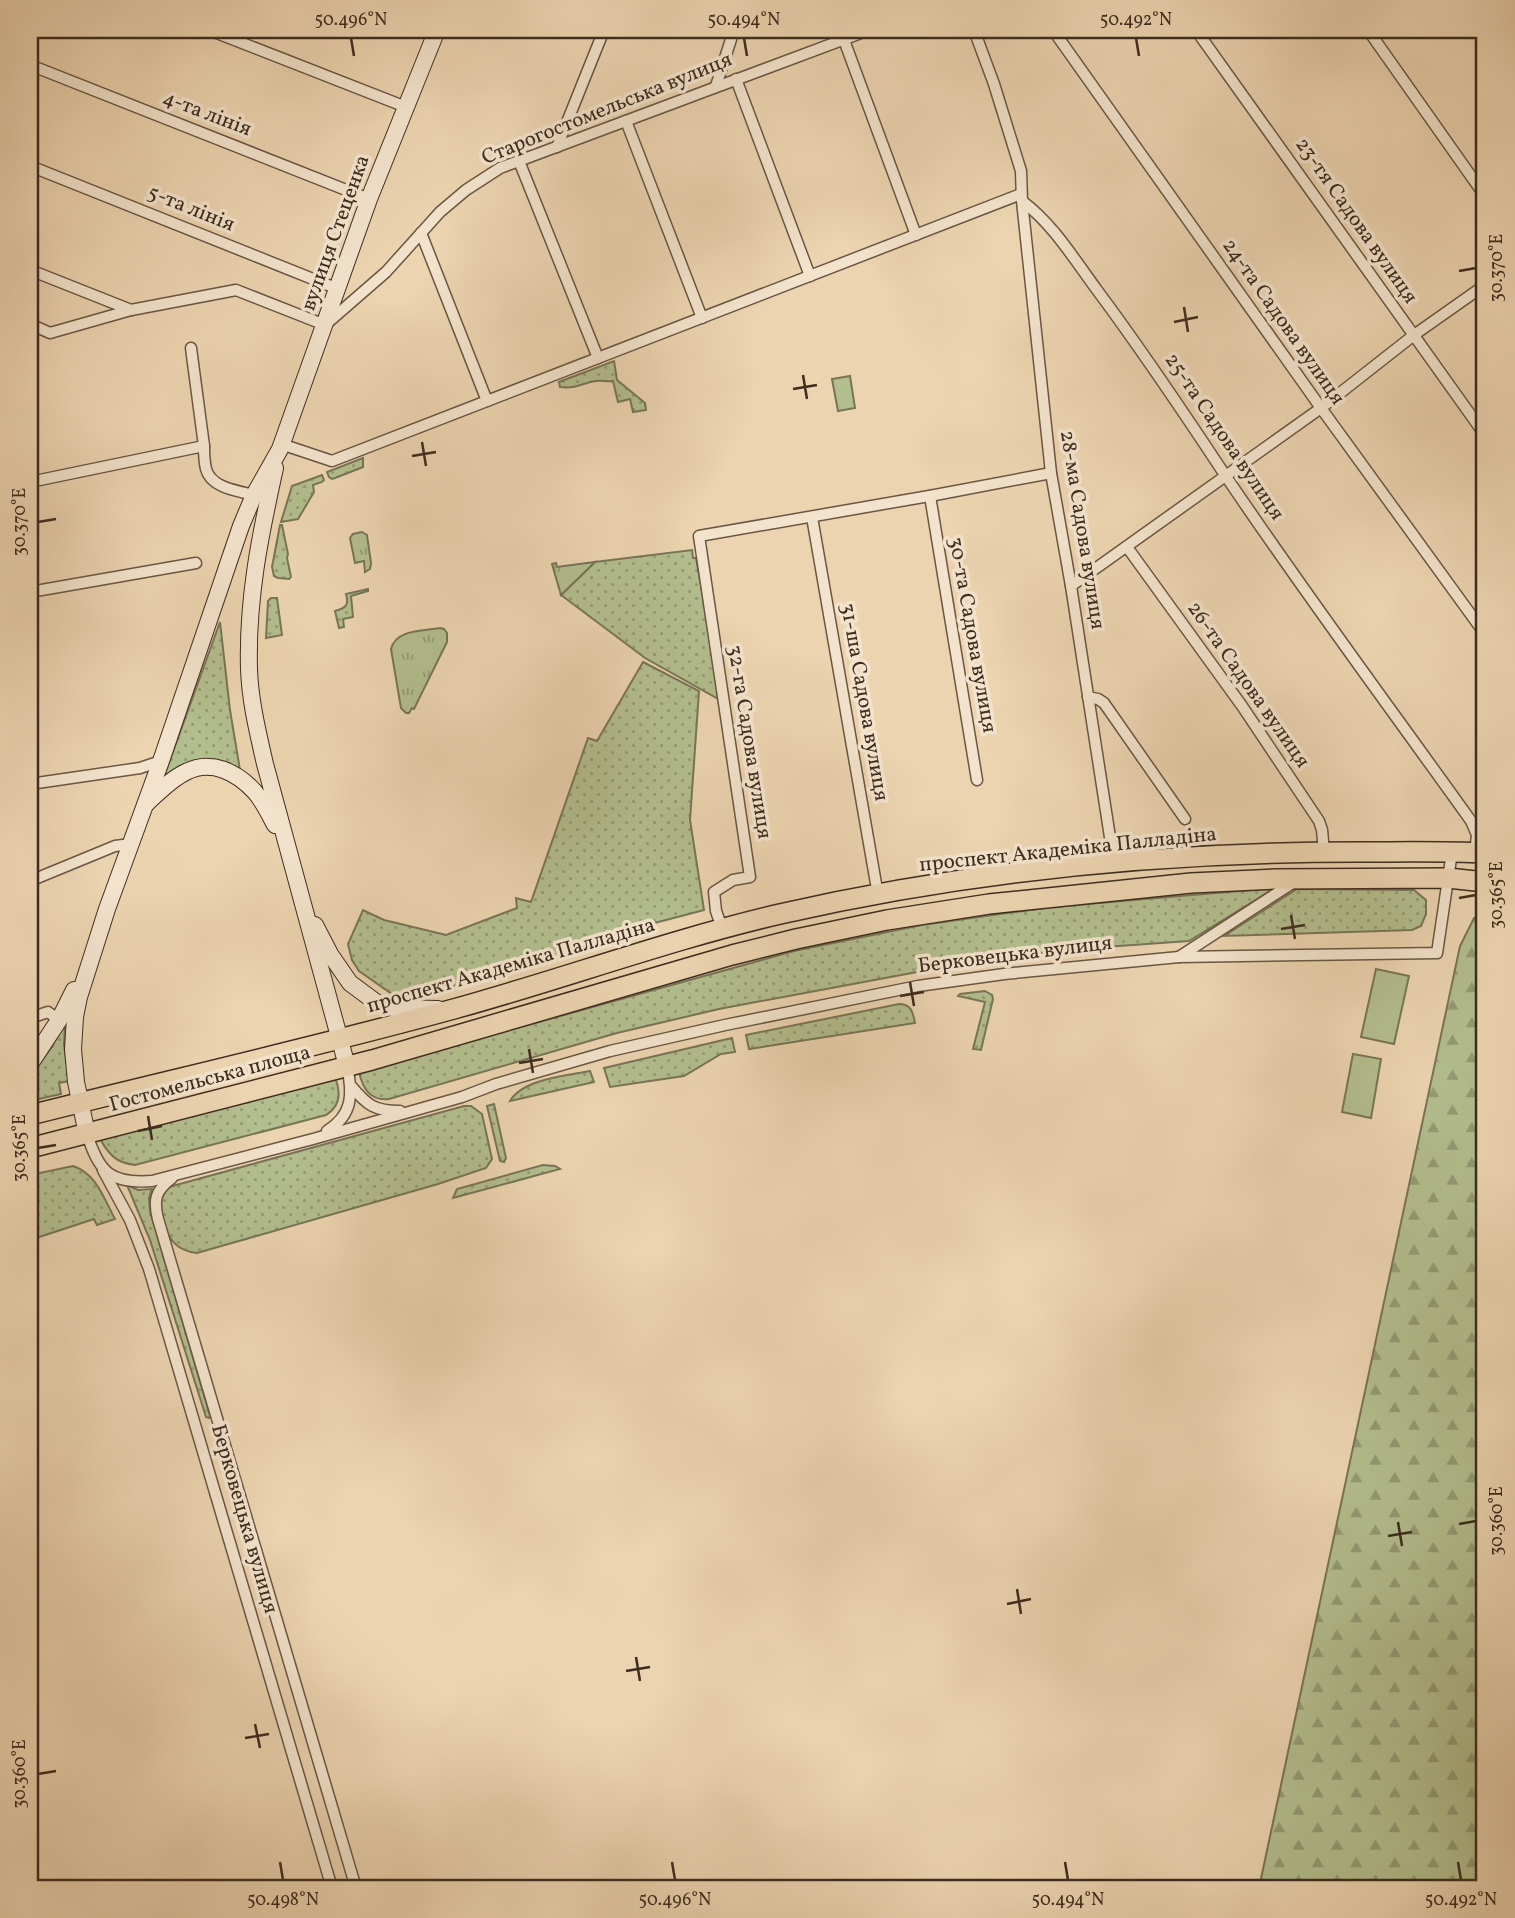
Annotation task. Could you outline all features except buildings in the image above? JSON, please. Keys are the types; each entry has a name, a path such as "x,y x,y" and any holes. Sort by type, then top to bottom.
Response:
{"highway":[{"name":"проспект Академіка Палладіна","path":"339,1039 454,1009 722,928 784,913 983,877 1184,858 1324,852 1480,853"},
{"path":"347,1066 732,955 887,920 989,904 1191,883 1448,878 1485,882"},
{"name":"Гостомельська площа","path":"80,1103 339,1039"},
{"name":"Гостомельська площа","path":"87,1134 347,1066"},
{"path":"30,1115 80,1103"},
{"path":"30,1148 87,1134"}],"main road":[{"name":"вулиця Стеценка","path":"145,805 254,495 279,448 369,199 437,30"},
{"name":"вулиця Стеценка","path":"279,448 253,579 249,670 255,720 284,840"},
{"path":"145,805 173,780 198,767 216,767 234,774 255,793 284,840 347,1066"},
{"name":"Гостомельська площа","path":"87,1134 73,1049 75,1017 107,909 145,805"},
{"path":"299,896 330,954 350,983 377,1003 393,1009 454,1009"},
{"path":"30,1064 59,1020 75,987 88,971"}],"street":[{"path":"209,30 405,107"},
{"path":"557,147 604,30"},
{"path":"716,86 734,30"},
{"name":"Старогостомельська вулиця","path":"325,325 386,272 440,212 466,190 500,168 869,30"},
{"path":"279,448 332,461 916,235 1021,198 1021,172 974,30"},
{"name":"24-та Садова вулиця","path":"1053,30 1485,634"},
{"name":"23-тя Садова вулиця","path":"1196,30 1485,435"},
{"path":"1368,30 1485,196"},
{"path":"844,40 916,235"},
{"name":"4-та лінія","path":"30,65 369,199"},
{"path":"736,79 810,276"},
{"path":"626,121 702,318"},
{"path":"519,161 598,358"},
{"name":"5-та лінія","path":"30,166 338,289"},
{"name":"28-ма Садова вулиця","path":"1021,198 1051,473 1114,863"},
{"name":"25-та Садова вулиця","path":"1021,198 1038,213 1066,248 1149,361 1226,476 1471,821 1480,853"},
{"path":"421,233 487,401"},
{"path":"30,270 131,310"},
{"path":"1071,586 1321,408 1414,335 1485,285"},
{"path":"30,324 50,333 131,310 236,290 325,325"},
{"path":"191,348 206,472 224,487 254,495"},
{"path":"30,482 204,446"},
{"path":"812,517 1051,473"},
{"name":"30-та Садова вулиця","path":"930,496 977,780"},
{"name":"32-га Садова вулиця","path":"722,928 716,911 714,892 733,880 750,877 699,536 812,517"},
{"name":"31-ша Садова вулиця","path":"812,517 878,895"},
{"name":"26-та Садова вулиця","path":"1127,547 1242,706 1319,821 1324,852"},
{"path":"30,592 197,563"},
{"path":"1088,697 1104,703 1185,819"},
{"path":"30,784 140,768 161,761"},
{"path":"30,881 115,846 131,844"},
{"path":"1448,878 1452,852"},
{"name":"Берковецька вулиця","path":"102,1168 125,1181 152,1181 413,1111 610,1051 918,986 1004,974 1179,957 1437,953 1448,878"},
{"path":"1179,957 1299,879"},
{"path":"30,1018 48,1012 59,1020"},
{"name":"Берковецька вулиця","path":"313,1139 343,1118 350,1100 351,1086 347,1066"},
{"name":"Берковецька вулиця","path":"351,1086 364,1101 378,1109 413,1111"},
{"name":"Берковецька вулиця","path":"87,1134 94,1158 130,1220 146,1259 332,1888"},
{"name":"Берковецька вулиця","path":"175,1175 162,1185 156,1198 158,1219 356,1888"}],"green space":[{"path":"614,361 617,380 645,403 646,410 633,412 630,399 618,402 613,381 560,387 559,382"},
{"path":"850,376 855,408 838,411 832,379"},
{"path":"363,458 363,467 332,479 329,477 327,472"},
{"path":"322,475 324,480 313,485 314,492 298,519 281,522 292,486"},
{"path":"280,525 288,554 289,579 274,576 272,567"},
{"path":"362,532 367,535 371,563 370,569 365,572 364,561 355,563 350,538 353,534"},
{"path":"692,550 693,558 696,558 722,701 645,658 561,595 595,562"},
{"path":"595,562 561,595 552,564 556,563 557,567"},
{"path":"368,589 351,596 353,617 343,619 344,627 339,628 335,611 346,605 346,594"},
{"path":"277,598 282,635 266,638 268,601"},
{"path":"220,622 240,770 168,776 165,774"},
{"path":"440,628 447,633 447,642 414,709 406,713 401,708 391,649 394,642 404,634"},
{"path":"643,662 699,691 690,820 704,910 647,925 630,938 413,997 392,994 359,971 352,960 348,944 363,910 384,920 446,935 517,908 516,898 531,902 588,738 597,741"},
{"path":"1275,888 1189,941 1062,950 944,967 719,1009 617,1033 389,1099 377,1098 368,1093 359,1072 794,951 922,925 1051,907"},
{"path":"1297,889 1414,890 1426,900 1426,914 1421,926 1412,930 1224,936"},
{"path":"1474,918 1485,919 1485,1888 1259,1888 1460,946"},
{"path":"1376,969 1409,976 1394,1044 1361,1037"},
{"path":"985,991 992,995 993,999 981,1050 973,1049 985,1002 958,996"},
{"path":"899,1004 911,1009 915,1023 749,1049 746,1035"},
{"path":"65,1024 64,1045 69,1081 59,1083 61,1094 30,1101 30,1077"},
{"path":"732,1038 735,1052 721,1054 684,1076 610,1087 604,1068"},
{"path":"1353,1054 1381,1059 1371,1118 1342,1112"},
{"path":"590,1071 594,1082 510,1101 516,1094 535,1083"},
{"path":"331,1079 336,1080 338,1095 334,1108 326,1115 135,1165 113,1157 99,1137"},
{"path":"494,1104 506,1158 504,1162 500,1161 487,1106"},
{"path":"471,1106 482,1114 492,1159 486,1168 197,1253 183,1250 167,1232 161,1206 163,1194 169,1187"},
{"path":"543,1165 560,1169 453,1198 457,1189"},
{"path":"73,1166 94,1181 115,1219 97,1225 94,1219 30,1240 30,1175"},
{"path":"127,1185 138,1190 152,1189 149,1198 150,1211 209,1418 206,1417 150,1240"}]}
